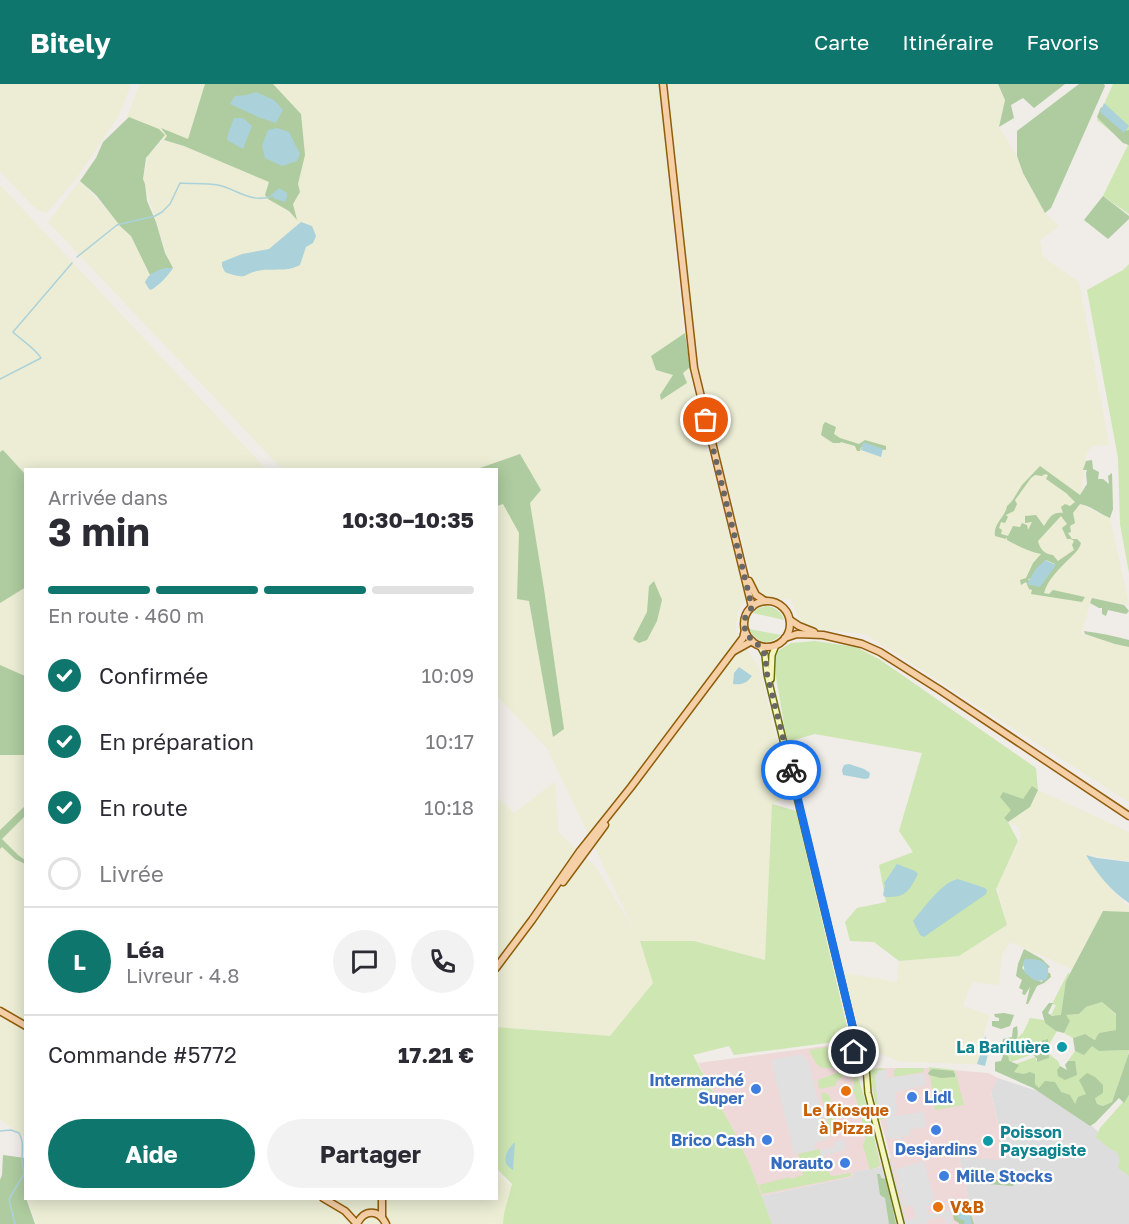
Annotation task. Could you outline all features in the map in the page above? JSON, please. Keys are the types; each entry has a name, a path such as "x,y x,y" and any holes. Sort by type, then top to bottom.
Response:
{"main road":[{"path":"663,84 694,368 752,607"},
{"path":"742,568 756,595 765,601 778,604 790,620 799,626 823,636"},
{"path":"498,965 548,897 585,853 617,805 732,653 742,638 745,618 752,607 765,601"},
{"path":"785,638 790,627 790,620"},
{"path":"745,630 752,641 760,646 770,647 797,634 823,636 862,644 879,652 1129,816"},
{"path":"732,653 752,641"},
{"path":"772,690 771,665 776,645"},
{"path":"760,646 765,655 767,674 853,1028 862,1051"},
{"path":"0,1011 24,1025"},
{"path":"853,1028 854,1052 850,1061 857,1069 868,1093"},
{"path":"854,1052 862,1051 869,1059 866,1067 868,1093 901,1224"},
{"path":"857,1069 866,1067"},
{"path":"326,1200 345,1211 357,1214 376,1213 386,1224"},
{"path":"345,1211 357,1224 361,1217 367,1214 379,1200"},
{"path":"381,1200 382,1217"}],"shaded area":[{"path":"847,1043 882,1167 853,1172 852,1177 761,1196 735,1133 698,1063"},
{"path":"802,1054 808,1060 828,1139 814,1143 815,1150 794,1154 771,1060"},
{"path":"876,1068 928,1068 988,1073 998,1078 991,1093 1000,1132 1000,1160 959,1157 975,1224 907,1224 868,1076"},
{"path":"886,1070 888,1078 924,1073 926,1085 895,1092 897,1111 894,1116 924,1112 926,1127 910,1129 910,1135 901,1137 905,1155 901,1155 898,1138 890,1139 886,1136 885,1130 888,1129 884,1113 879,1114 875,1074 878,1074 877,1071"},
{"path":"998,1078 1043,1093 1092,1126 1129,1160 1129,1224 975,1224 959,1157 1000,1131 991,1092"},
{"path":"844,1139 846,1150 825,1155 828,1168 824,1169 820,1150 835,1147 834,1142"},
{"path":"891,1158 907,1224 772,1224 761,1196 852,1177 853,1172 882,1167 882,1160"},
{"path":"924,1161 935,1203 927,1206 929,1214 950,1210 953,1224 946,1224 944,1216 928,1220 928,1223 906,1224 915,1217 913,1205 907,1207 904,1205 896,1169"}],"green space":[{"path":"0,84 131,84 119,115 75,180 46,213 37,210 0,171"},
{"path":"140,84 659,84 683,329 691,377 745,598 737,614 736,631 759,667 790,796 772,804 765,960 694,941 640,942 653,983 610,1036 498,1027 498,798 514,813 555,782 558,832 596,867 635,932 547,748 498,697 498,468 281,468 48,222 80,181 131,236 149,273 151,289 172,271 143,179 148,155 162,141 161,129 127,117"},
{"path":"205,84 273,84 301,114 305,155 298,184 300,192 293,204 297,220 289,211 265,195 269,182 184,146 164,140 167,136 161,128 188,139"},
{"path":"664,84 997,84 1005,100 999,127 1017,156 1023,173 1045,213 1059,226 1040,240 1043,257 1079,282 1109,445 1091,446 1086,456 1080,504 1110,518 1129,605 1092,598 1081,634 1129,645 1129,802 865,634 818,629 799,620 791,600 756,595 700,377"},
{"path":"998,84 1065,84 1034,108 1023,98 1011,105 1014,118 999,127 1005,100"},
{"path":"1079,84 1104,84 1105,86 1051,208 1045,213 1023,173 1017,156 1017,131"},
{"path":"1113,84 1129,84 1129,214 1103,196 1128,145 1097,120"},
{"path":"1101,107 1125,131 1129,130 1129,145 1123,143 1097,117"},
{"path":"129,117 159,129 165,135 146,158 143,179 147,201 165,253 173,268 160,270 150,275 131,236 96,195 80,181 96,158 103,142"},
{"path":"0,185 265,468 24,468 24,1137 0,1119"},
{"path":"1103,196 1129,216 1129,219 1108,239 1084,220"},
{"path":"1129,264 1129,573 1120,524 1118,458 1087,290 1123,270"},
{"path":"685,333 690,367 683,373 687,383 661,400 660,395 673,375 656,370 651,356"},
{"path":"825,422 836,427 834,434 840,438 859,444 865,440 886,446 886,450 861,447 860,451 857,451 855,446 841,442 833,443 821,435"},
{"path":"3,450 24,473 24,588 0,603 0,452"},
{"path":"520,454 541,490 530,503 564,729 553,737 529,601 517,599 519,533 503,504 498,506 498,468 480,468"},
{"path":"1092,460 1093,469 1099,472 1098,479 1103,479 1109,484 1108,476 1112,473 1113,509 1110,518 1080,504 1073,513 1075,523 1070,526 1071,532 1068,533 1072,539 1077,539 1081,543 1077,551 1051,579 1044,593 1049,594 1053,590 1085,597 1082,602 1031,594 1032,590 1026,582 1021,585 1020,580 1026,578 1033,563 1041,554 1019,547 1007,540 1007,537 1006,539 995,536 996,528 1007,506 1040,466 1080,495 1087,484 1087,470 1083,470 1086,461","holes":["1048,475 1046,479 1075,502 1070,506 1065,504 1061,507 1063,513 1054,514 1044,526 1036,515 1025,516 1025,523 1032,522 1028,530 1027,525 1022,523 1020,527 1013,526 1008,536 1001,534 1002,530 999,528 1001,522 1005,523 1008,517 1006,515 1014,511 1017,504 1015,500 1031,478","1061,516 1067,524 1062,528 1067,539 1074,541 1072,545 1074,550 1058,561 1053,555 1043,551 1038,541","1046,560 1055,564 1033,585 1030,585 1032,584 1028,579 1034,578"]},
{"path":"654,581 662,600 657,621 647,640 639,643 633,639 647,612 649,586"},
{"path":"1092,598 1124,605 1129,611 1126,614 1108,610 1106,616 1102,614 1102,608 1090,603"},
{"path":"766,606 777,610 784,620 753,613 756,609"},
{"path":"749,629 781,635 777,639 764,642 756,638"},
{"path":"1084,631 1129,640 1129,647 1085,634"},
{"path":"815,641 856,647 879,659 1036,768 1038,790 1023,799 1004,818 1018,841 996,889 1007,925 959,956 899,961 874,942 850,941 845,922 857,908 886,902 879,865 913,852 899,831 922,753 815,734 787,742 776,677 776,652 791,643"},
{"path":"0,665 24,676 24,755 0,755"},
{"path":"1032,786 1038,790 1030,807 1008,822 1004,818 1011,810 1000,797 1003,792 1023,799"},
{"path":"1038,790 1129,832 1129,861 1086,855 1112,890 1129,907 1129,912 1101,914 1072,969 1010,942 1002,954 999,985 972,982 963,1006 989,1015 977,1064 900,1062 864,1046 844,973 897,982 899,961 959,956 1007,925 997,886 1021,838 1019,827 1008,822 1030,807"},
{"path":"772,804 796,811 850,1040 734,1055 729,1046 693,1055 750,1165 772,1224 503,1224 512,1184 498,1170 498,1027 610,1036 653,983 640,941 694,941 765,960"},
{"path":"24,807 24,817 2,839 24,859 24,864 15,859 2,847 0,849 0,830"},
{"path":"1103,911 1129,912 1129,1050 1099,1051 1092,1046 1084,1055 1075,1051 1073,1038 1085,1034 1095,1040 1099,1033 1116,1030 1116,1014 1102,1002 1086,1007 1079,1014 1066,1015 1070,1021 1064,1033 1056,1031 1045,1023 1042,1012 1049,1003 1053,1003 1048,1013 1052,1016 1061,1015 1066,981"},
{"path":"1024,949 1042,959 1050,967 1046,969 1026,960 1022,968 1032,978 1042,982 1045,973 1050,973 1051,977 1037,986 1028,1004 1026,1004 1030,987 1025,995 1022,994 1023,990 1019,988 1022,980 1016,976"},
{"path":"1068,973 1070,974 1066,981 1066,1015 1079,1014 1086,1007 1102,1002 1116,1015 1117,1030 1099,1033 1096,1040 1085,1034 1073,1038 1064,1033 1070,1021 1051,1015 1056,1005 1052,1004"},
{"path":"994,1014 1014,1015 1010,1026 1001,1029 992,1026 992,1021 999,1021"},
{"path":"1030,1018 1044,1020 1057,1031 1048,1046 1048,1040 1030,1051 1033,1054 1011,1062 1008,1052 1013,1050 1017,1038 1023,1033"},
{"path":"1017,1026 1017,1040 1008,1052 1009,1061 1019,1065 1014,1072 1035,1074 1035,1084 1039,1088 1045,1081 1055,1082 1061,1092 1070,1095 1075,1104 1078,1097 1086,1094 1079,1080 1087,1073 1103,1085 1103,1093 1095,1098 1097,1104 1103,1106 1112,1102 1129,1053 1129,1095 1124,1103 1119,1098 1090,1126 1033,1088 995,1071 995,1062 1001,1061 1003,1056 1000,1053 1003,1039 1012,1037 1013,1028"},
{"path":"1048,1039 1049,1058 1037,1062 1030,1051"},
{"path":"852,1043 851,1052 845,1060 827,1068 818,1065 809,1050"},
{"path":"1092,1045 1099,1051 1129,1050 1112,1102 1103,1106 1097,1104 1095,1098 1087,1095 1075,1104 1039,1088 1024,1074 1014,1072 1018,1065 1016,1064 1035,1057 1037,1062 1049,1058 1049,1054 1058,1061 1060,1066 1057,1070 1066,1080 1075,1061 1068,1061 1075,1051 1084,1054"},
{"path":"1068,1061 1075,1061 1077,1075 1065,1080 1058,1076 1057,1070 1060,1066 1067,1070 1065,1065"},
{"path":"929,1067 955,1070 964,1105 935,1110"},
{"path":"881,1068 886,1070 877,1071 878,1074 875,1075 879,1113 883,1113 884,1119 878,1120 870,1070"},
{"path":"922,1068 924,1072 894,1077 894,1070"},
{"path":"847,1069 857,1074 870,1116 880,1166 870,1170 863,1145 866,1137 853,1089 853,1078 846,1074 837,1081 835,1086 819,1089 818,1080"},
{"path":"932,1069 953,1071 955,1077 941,1078 929,1075"},
{"path":"823,1092 829,1095 833,1109 834,1133 830,1132 821,1094"},
{"path":"1129,1095 1129,1176 1118,1168 1120,1160 1117,1152 1096,1137 1100,1128"},
{"path":"819,1149 824,1168 828,1168 830,1175 850,1173 851,1176 762,1194 759,1185 803,1175 798,1154"},
{"path":"3,1155 24,1158 24,1200 27,1200 35,1224 0,1224"},
{"path":"498,1173 510,1186 505,1224 37,1224 27,1200 498,1200"},
{"path":"877,1174 886,1179 896,1224 889,1224 885,1198 880,1195"},
{"path":"987,1179 1013,1181 1014,1184 1013,1186 987,1184 985,1182"},
{"path":"967,1201 974,1224 959,1224 954,1220 951,1205"}],"water":[{"path":"256,92 274,100 283,110 276,123 230,104 235,96"},
{"path":"1104,103 1129,126 1124,133 1100,112"},
{"path":"234,118 243,118 252,126 243,149 227,140"},
{"path":"277,128 289,132 300,154 297,161 282,166 265,158 262,146 268,130"},
{"path":"279,188 287,193 285,202 271,195"},
{"path":"301,222 312,226 316,236 313,243 306,247 300,265 289,269 253,272 244,276 225,272 222,262 242,254 269,249"},
{"path":"166,268 173,268 160,283 151,290 149,289 145,282 149,276"},
{"path":"863,442 883,449 881,457 861,450"},
{"path":"1045,560 1056,565 1040,587 1027,584 1035,570"},
{"path":"739,667 752,676 744,683 733,684 734,673"},
{"path":"849,764 870,773 869,778 843,775 844,765"},
{"path":"1086,855 1129,862 1129,903 1104,881"},
{"path":"897,864 918,874 912,885 902,895 885,897 883,895 884,883"},
{"path":"958,879 985,888 986,894 924,937 920,935 913,921 940,890"},
{"path":"1025,959 1036,959 1047,966 1046,980 1036,981 1025,973 1023,963"},
{"path":"985,1036 990,1046 985,1066 977,1064"},
{"path":"515,1143 513,1170 505,1160"},
{"path":"967,1202 972,1224 964,1224 965,1221 958,1218 956,1205"}],"waterway":[{"path":"77,257 117,225 155,216 162,212 170,204 180,183 218,185 257,198 272,196"},
{"path":"0,379 41,358 13,332 72,263"},
{"path":"0,1131 11,1130 21,1136 24,1174 9,1199 15,1224"}],"way so far":[{"path":"706,420 752,607 745,618 745,630 765,655 767,674 791,770"}],"place":[{"name":"La Barillière","path":"1062,1047"},
{"name":"Intermarché Super","path":"756,1089"},
{"name":"Le Kiosque à Pizza","path":"846,1091"},
{"name":"Lidl","path":"912,1097"},
{"name":"Desjardins","path":"936,1130"},
{"name":"Brico Cash","path":"767,1140"},
{"name":"Poisson Paysagiste","path":"988,1141"},
{"name":"Norauto","path":"845,1163"},
{"name":"Mille Stocks","path":"944,1176"},
{"name":"V&B","path":"938,1207"}],"route":[{"path":"791,770 853,1028 854,1052"}]}
